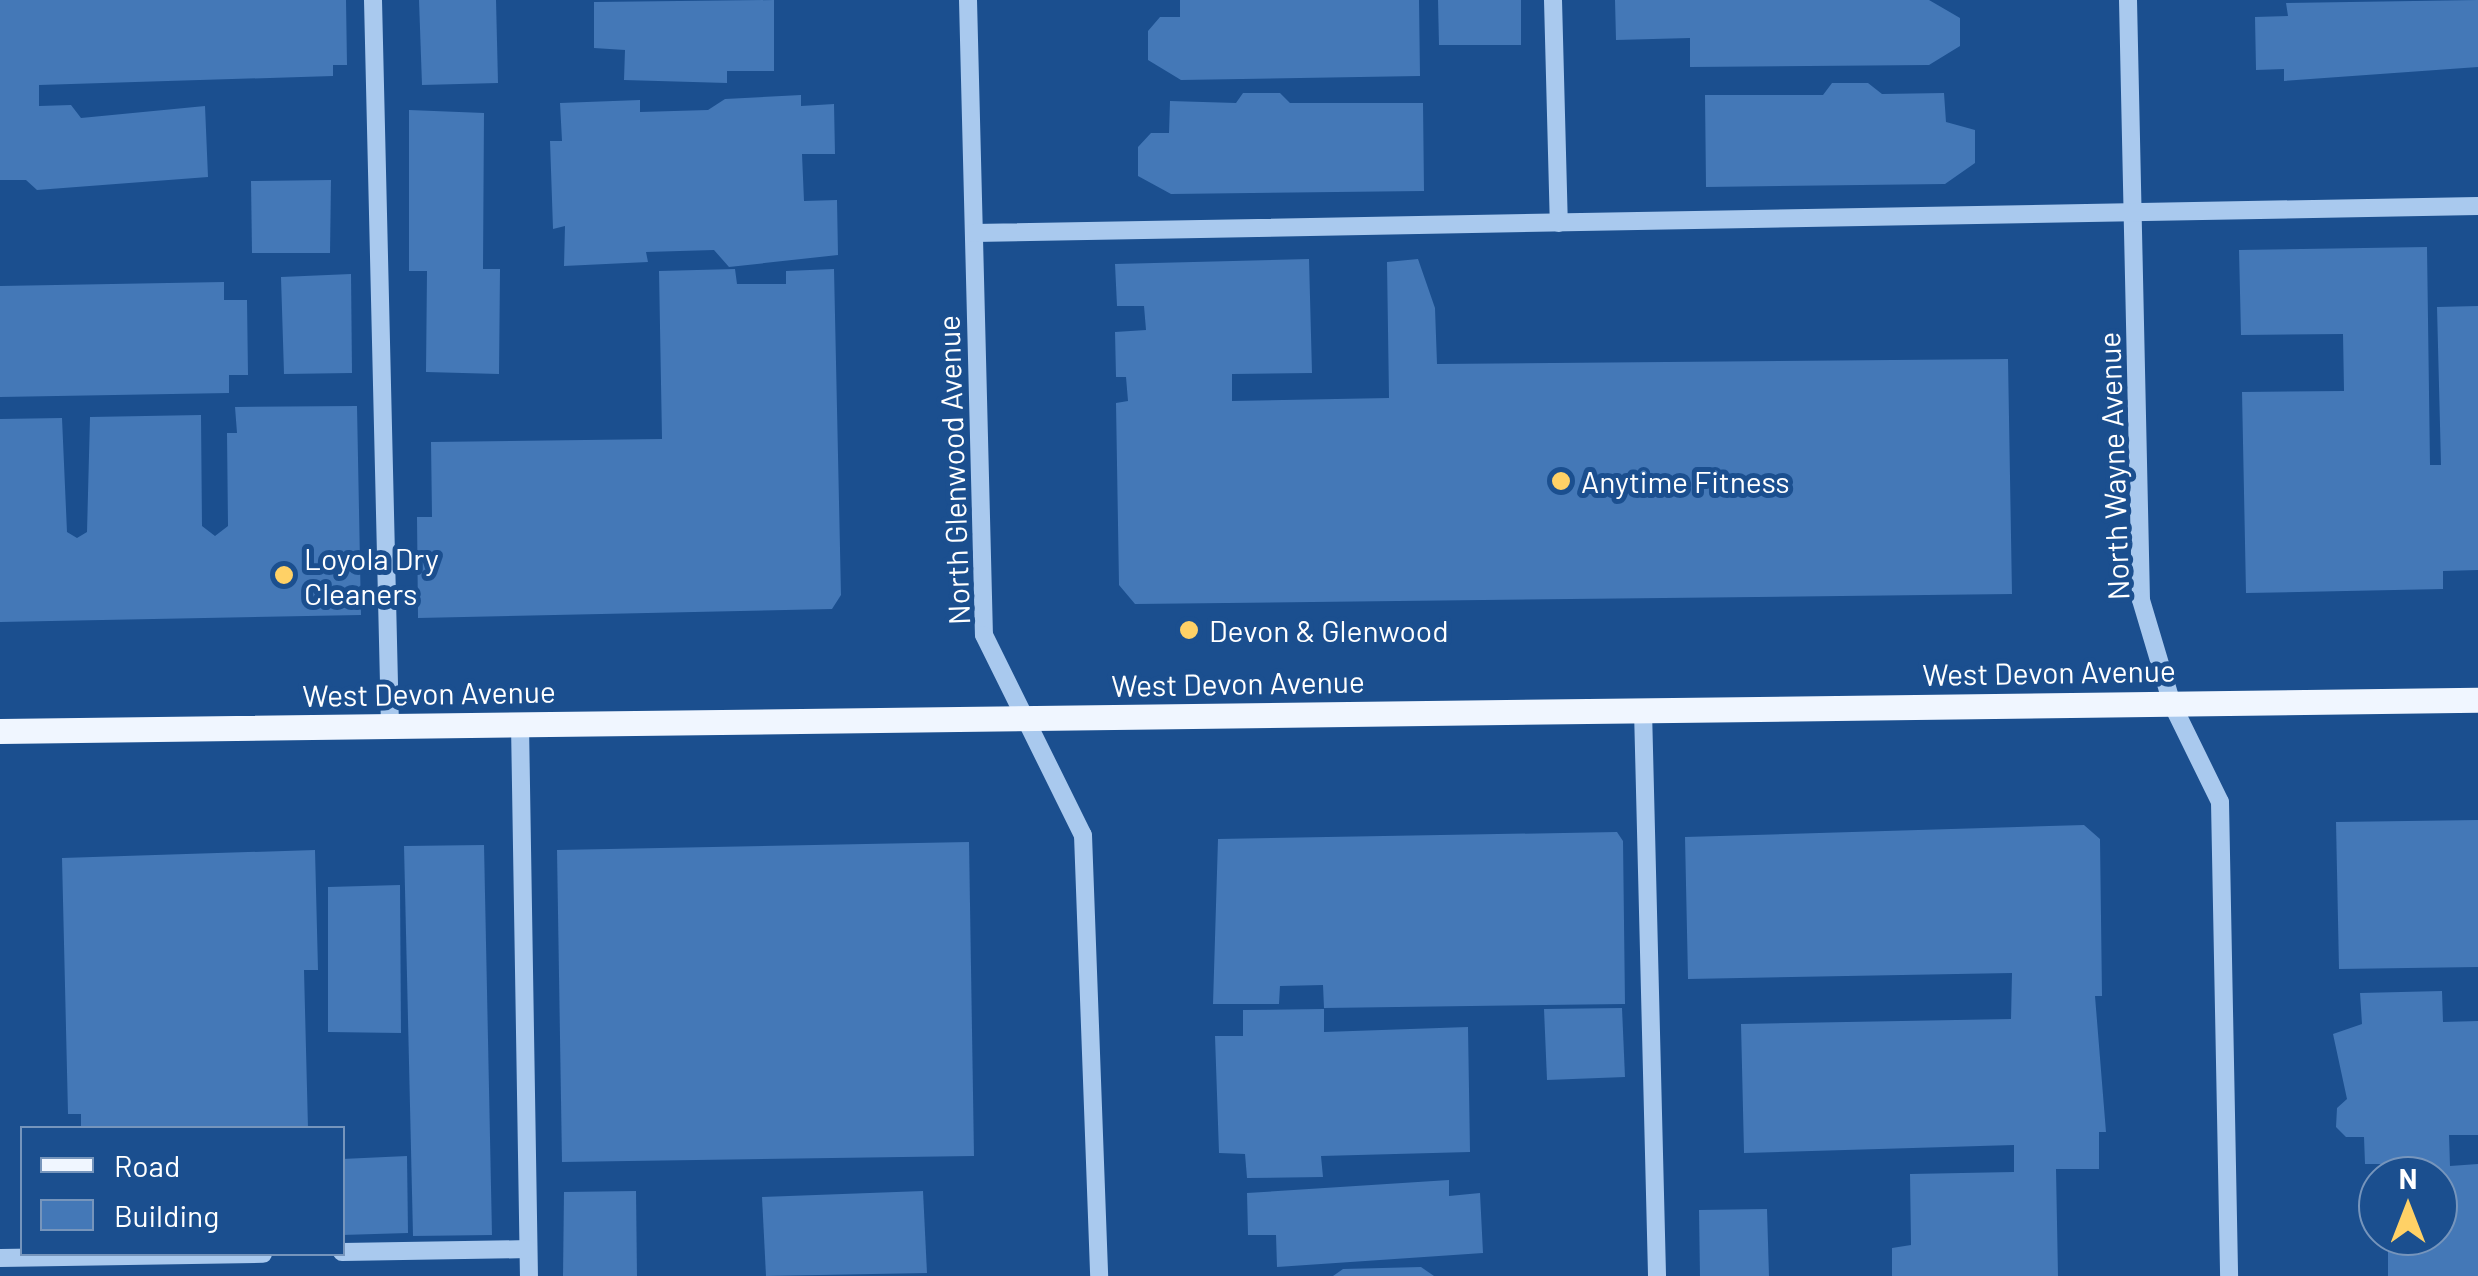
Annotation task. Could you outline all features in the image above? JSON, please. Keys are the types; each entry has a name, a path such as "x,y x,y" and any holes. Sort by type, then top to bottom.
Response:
{"main road":[{"name":"West Devon Avenue","path":"0,730 2478,700"}],"street":[{"path":"373,0 390,726"},
{"name":"North Glenwood Avenue","path":"968,0 984,636 1083,835 1098,1276"},
{"path":"1553,0 1559,223"},
{"name":"North Wayne Avenue","path":"2128,0 2141,600 2172,704 2220,802 2229,1276"},
{"path":"974,233 2478,206"},
{"path":"1643,710 1657,1276"},
{"path":"520,724 529,1276"},
{"path":"345,1252 528,1249"},
{"path":"0,1258 132,1256"}],"building":[{"path":"0,0 346,0 347,65 333,65 333,76 39,85 39,106 71,105 81,118 205,106 208,177 37,190 26,180 0,180"},
{"path":"419,0 496,0 498,83 422,85"},
{"path":"774,0 774,71 727,71 727,83 624,80 625,50 594,48 594,2"},
{"path":"1180,0 1419,0 1420,76 1181,80 1148,60 1148,31 1160,17 1180,17"},
{"path":"1438,0 1521,0 1521,45 1439,45"},
{"path":"1615,0 1929,0 1960,18 1960,46 1929,65 1690,67 1690,38 1616,40"},
{"path":"2478,0 2478,67 2284,81 2284,69 2256,70 2255,17 2288,16 2286,3"},
{"path":"1832,83 1868,83 1882,94 1944,93 1946,122 1975,130 1975,163 1945,184 1706,187 1705,95 1823,95"},
{"path":"1243,93 1280,93 1290,103 1423,103 1424,191 1171,194 1138,176 1138,147 1151,133 1169,133 1170,101 1236,103"},
{"path":"801,95 801,106 834,104 835,154 802,154 804,201 837,200 838,255 729,267 714,250 646,252 648,262 564,266 565,226 553,229 550,141 562,141 560,103 640,100 640,112 708,110 725,99"},
{"path":"409,110 484,113 483,269 500,269 499,374 426,372 427,271 409,271"},
{"path":"331,180 330,253 252,253 251,181"},
{"path":"2427,247 2430,465 2441,465 2437,307 2478,306 2478,570 2443,571 2443,589 2246,593 2242,392 2344,391 2343,334 2241,335 2239,250"},
{"path":"1309,259 1312,373 1232,374 1232,401 1389,398 1387,262 1418,259 1435,308 1437,364 2008,359 2012,594 1135,604 1119,585 1116,403 1128,401 1126,377 1116,377 1115,332 1146,330 1144,306 1117,306 1115,264"},
{"path":"735,269 737,284 786,284 786,271 834,269 841,595 832,609 418,618 417,517 432,517 431,442 662,439 659,271"},
{"path":"351,274 352,373 284,374 281,277"},
{"path":"224,282 224,300 247,300 248,375 229,375 229,393 0,397 0,286"},
{"path":"357,406 361,615 0,622 0,419 62,418 67,532 77,538 87,532 90,417 201,415 202,526 215,536 228,526 227,433 237,433 235,407"},
{"path":"2478,820 2478,967 2339,969 2336,822"},
{"path":"2084,825 2100,839 2102,996 2095,996 2106,1132 2099,1132 2099,1169 2056,1169 2058,1276 1892,1276 1892,1248 1911,1245 1910,1174 2014,1172 2014,1145 1744,1153 1741,1024 2011,1019 2012,973 1688,979 1685,837"},
{"path":"1617,832 1623,841 1625,1004 1324,1008 1323,985 1280,986 1279,1004 1213,1004 1218,839"},
{"path":"969,842 974,1156 562,1162 557,850"},
{"path":"484,845 492,1235 413,1236 404,846"},
{"path":"315,850 318,970 304,970 308,1126 81,1126 81,1114 68,1114 62,858"},
{"path":"400,885 401,1033 328,1032 328,887"},
{"path":"2442,991 2443,1022 2478,1021 2478,1135 2449,1135 2450,1156 2365,1156 2364,1137 2346,1137 2336,1127 2337,1108 2347,1099 2333,1034 2362,1024 2360,993"},
{"path":"1622,1008 1625,1077 1547,1080 1544,1009"},
{"path":"1324,1009 1324,1032 1468,1027 1470,1152 1321,1156 1323,1177 1247,1178 1245,1154 1219,1153 1215,1036 1243,1036 1243,1010"},
{"path":"407,1156 408,1233 345,1235 345,1159"},
{"path":"2478,1164 2478,1276 2388,1276 2388,1256 2458,1256 2458,1165"},
{"path":"1449,1180 1449,1196 1480,1193 1483,1253 1277,1267 1276,1235 1248,1235 1247,1193"},
{"path":"636,1191 637,1276 563,1276 564,1192"},
{"path":"923,1191 927,1273 766,1276 762,1197"},
{"path":"1767,1209 1769,1276 1700,1276 1699,1210"},
{"path":"1421,1267 1434,1276 1333,1276 1343,1269"}],"place":[{"name":"Anytime Fitness","path":"1561,481"},
{"name":"Loyola Dry Cleaners","path":"284,575"},
{"name":"Devon & Glenwood","path":"1189,630"}]}
